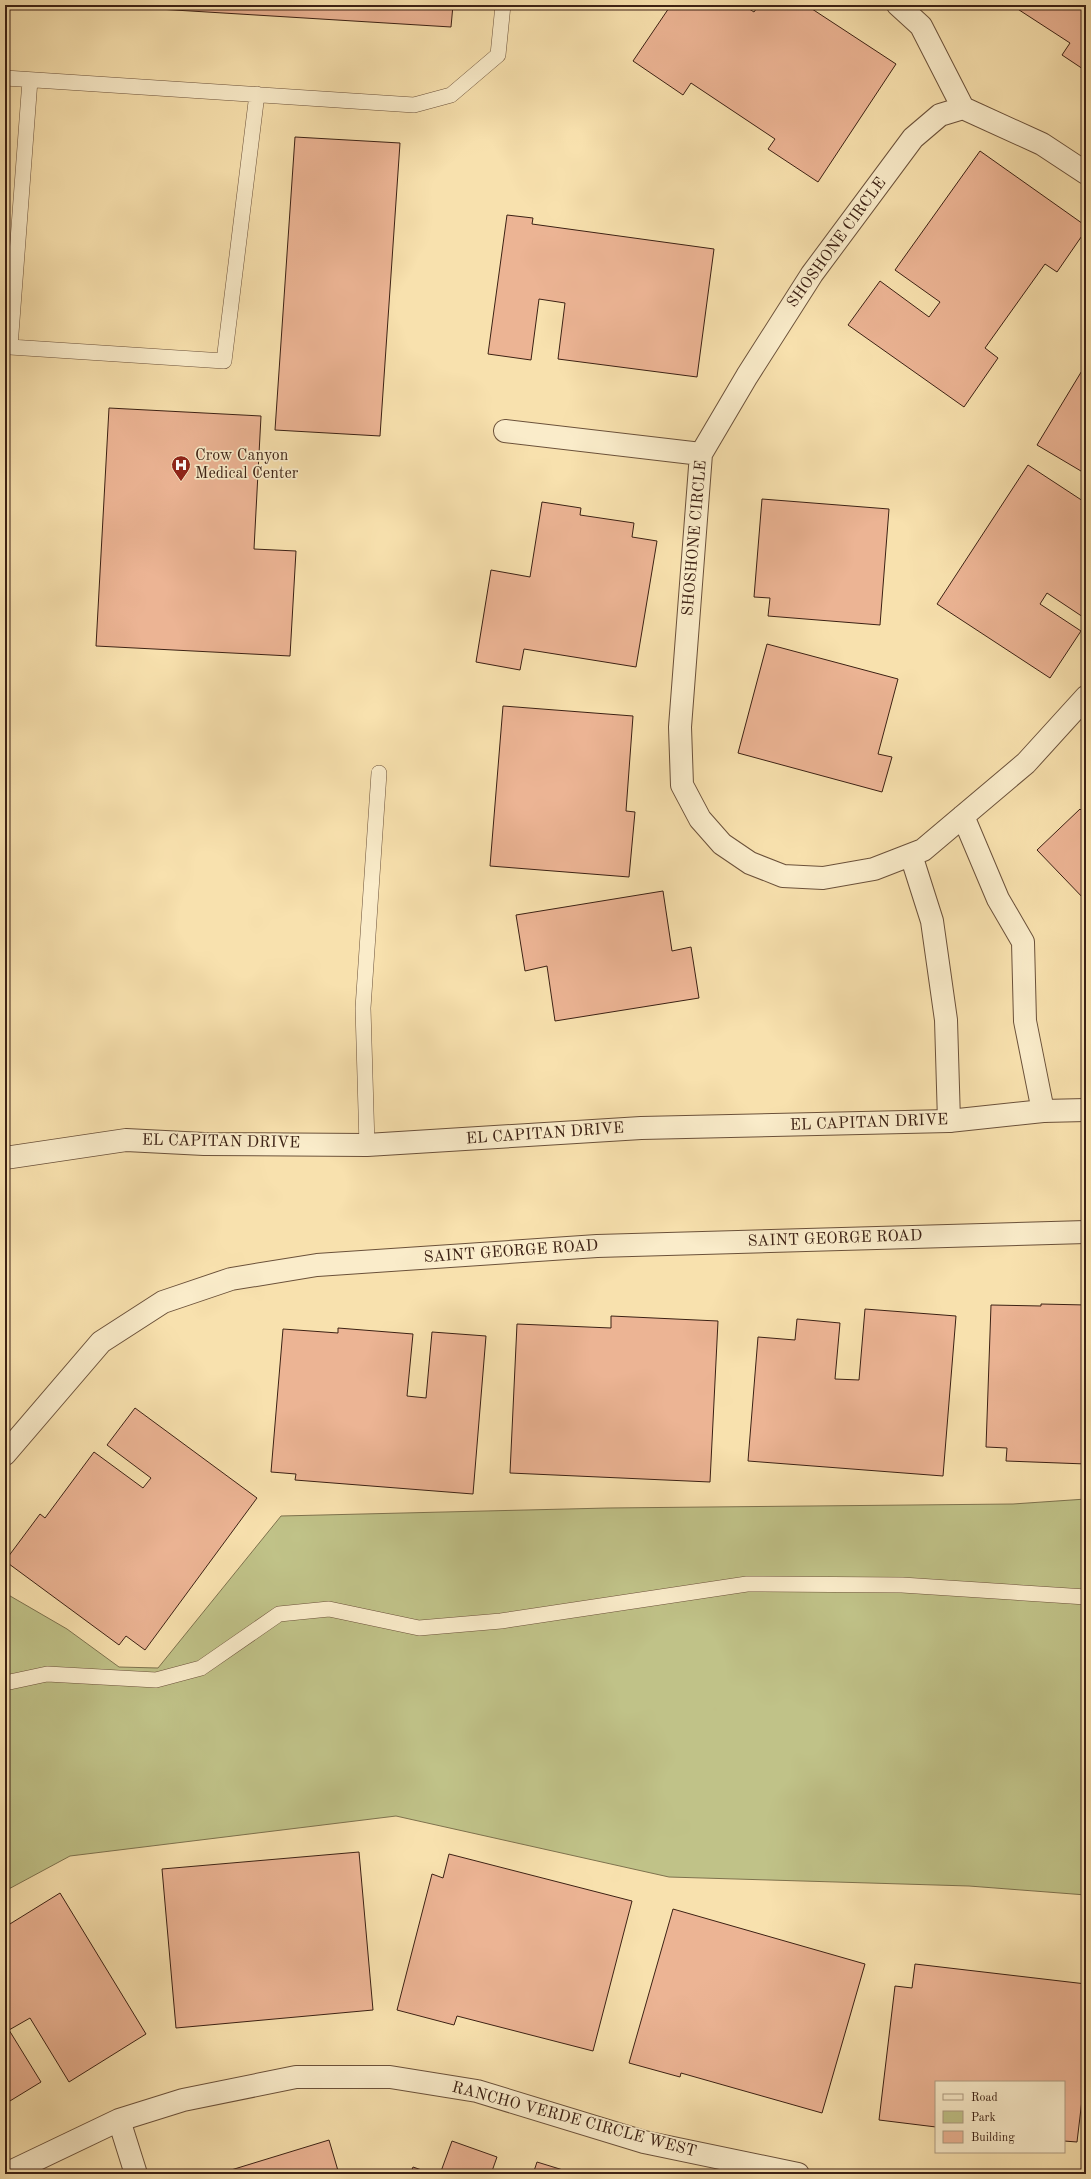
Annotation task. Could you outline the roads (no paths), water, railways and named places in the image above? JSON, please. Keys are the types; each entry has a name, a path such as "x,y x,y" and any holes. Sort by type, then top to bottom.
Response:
{"street":[{"path":"898,5 922,26 963,108 1042,144 1086,173"},
{"name":"SHOSHONE CIRCLE","path":"963,108 940,115 913,138 812,274 747,376 701,454 680,727 682,785 700,819 722,844 750,863 783,876 824,878 874,869 923,850 1026,763 1086,697"},
{"path":"505,431 701,454"},
{"path":"963,816 998,899 1023,942 1025,1021 1043,1111"},
{"path":"911,855 932,921 946,1020 949,1121"},
{"name":"EL CAPITAN DRIVE","path":"5,1158 126,1140 204,1144 367,1145 641,1128 949,1121 1043,1111 1086,1110"},
{"name":"SAINT GEORGE ROAD","path":"5,1454 101,1342 163,1302 231,1278 317,1265 597,1246 1086,1232"},
{"name":"RANCHO VERDE CIRCLE WEST","path":"6,2174 118,2120 184,2100 296,2077 390,2077 477,2091 644,2142 798,2174"},
{"path":"118,2120 136,2174"}],"lane":[{"path":"5,78 414,105 451,95 498,55 503,5"},
{"path":"30,80 10,347 224,361 257,94"},
{"path":"367,1145 363,1008 379,773"},
{"path":"5,1683 48,1674 156,1680 201,1668 279,1614 329,1609 419,1628 501,1621 748,1584 902,1586 1086,1597"}],"place":[{"name":"Crow Canyon Medical Center","path":"181,482"}]}
